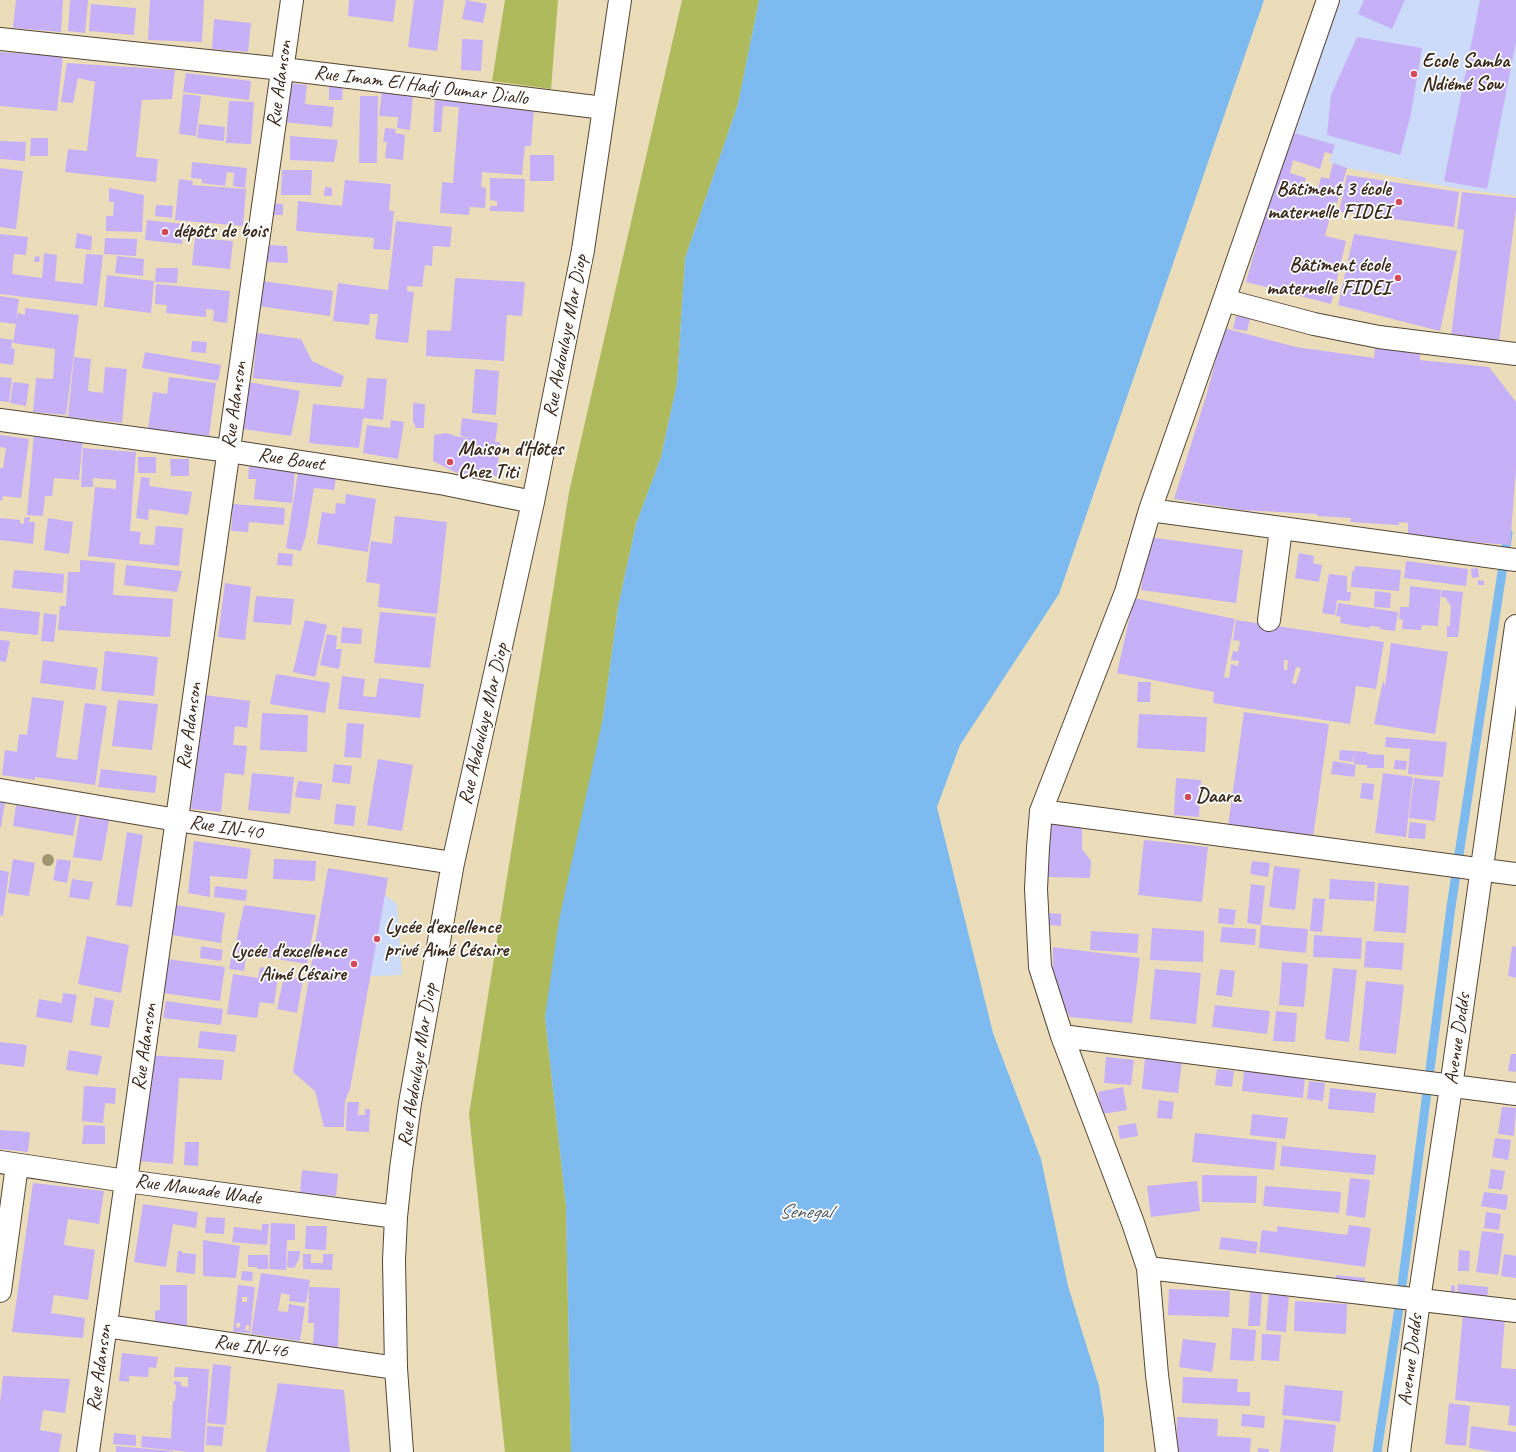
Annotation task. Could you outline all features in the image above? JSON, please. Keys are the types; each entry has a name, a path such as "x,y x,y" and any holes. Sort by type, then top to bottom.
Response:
{"street":[{"name":"Rue Adanson","path":"88,1452 292,0"},
{"name":"Rue Abdoulaye Mar Diop","path":"402,1452 396,1368 394,1260 396,1217 410,1103 453,863 533,502 583,250 620,0"},
{"path":"1167,1452 1157,1376 1148,1268 1062,1036 1040,967 1036,889 1041,811 1126,592 1150,510 1328,0"},
{"name":"Rue Imam El Hadj Oumar Diallo","path":"0,39 282,69 604,108"},
{"path":"1224,300 1314,324 1379,337 1516,354"},
{"name":"Rue Bouet","path":"0,420 229,451 445,484 533,502"},
{"path":"1150,510 1516,560"},
{"path":"1269,620 1281,529"},
{"name":"Avenue Dodds","path":"1399,1452 1419,1300 1514,660 1516,626"},
{"name":"Rue IN-40","path":"0,790 177,820 453,863"},
{"path":"1041,811 1516,874"},
{"path":"1062,1036 1451,1087 1516,1094"},
{"path":"0,1291 8,1163"},
{"name":"Rue Mawade Wade","path":"8,1163 126,1181 396,1217"},
{"path":"1148,1268 1516,1311"},
{"name":"Rue IN-46","path":"106,1326 396,1368"}],"shaded area":[{"name":"Ecole Samba Ndiémé Sow","path":"1341,0 1516,0 1516,196 1455,188 1347,168 1329,162 1335,145 1291,132"},
{"name":"Lycée d'excellence privé Aimé Césaire","path":"366,881 397,904 402,975 348,977"}],"green space":[{"path":"505,0 558,0 551,89 492,81"},
{"path":"682,0 759,0 738,104 685,258 677,383 661,457 636,524 618,607 603,718 545,1017 566,1206 571,1452 505,1452 469,1114 569,492"}],"water":[{"name":"Senegal","path":"759,0 1264,0 1059,594 960,745 937,807 993,1033 1041,1159 1068,1286 1099,1386 1104,1419 1104,1452 571,1452 566,1206 545,1017 559,920 603,718 618,607 636,524 661,457 677,383 685,258 738,104"}],"building":[{"path":"16,0 63,0 61,32 13,28"},
{"path":"70,0 88,0 85,33 68,31"},
{"path":"150,0 204,0 202,42 148,40"},
{"path":"349,0 396,0 393,22 348,16"},
{"path":"414,0 444,0 437,51 408,47"},
{"path":"466,0 487,4 483,23 462,19"},
{"name":"Ecole Samba Ndiémé Sow","path":"1364,0 1405,0 1392,29 1358,14"},
{"name":"Ecole Samba Ndiémé Sow","path":"1480,0 1516,0 1516,42 1487,189 1444,181"},
{"path":"91,4 136,8 134,35 89,31"},
{"path":"214,19 251,23 248,52 212,49"},
{"path":"1357,37 1422,48 1410,118 1400,155 1327,135 1331,95"},
{"path":"462,39 483,40 481,71 461,70"},
{"path":"0,52 63,56 57,111 0,106"},
{"path":"67,63 175,70 172,99 142,100 136,157 158,159 156,182 65,172 68,149 87,151 95,82 78,78 73,103 61,102"},
{"path":"186,73 251,81 249,100 183,92"},
{"path":"287,83 307,85 305,104 334,107 332,127 283,122"},
{"path":"329,86 343,86 342,100 329,100"},
{"path":"382,92 413,95 410,130 397,128 398,117 379,116"},
{"path":"183,94 201,96 196,136 179,134"},
{"path":"360,96 378,96 377,163 359,163"},
{"path":"435,100 534,108 531,146 525,146 522,175 482,172 481,187 486,188 485,208 470,207 469,215 440,213 442,182 453,183 459,107 443,106 441,132 433,132"},
{"path":"229,101 254,102 251,144 226,143"},
{"path":"199,124 225,127 224,141 197,138"},
{"path":"385,128 396,129 395,133 405,135 403,160 385,158 387,142 383,142"},
{"path":"1291,132 1335,145 1332,154 1325,152 1320,169 1293,160 1290,173 1306,178 1304,184 1318,188 1321,177 1329,179 1333,163 1347,168 1337,203 1334,202 1325,236 1346,241 1331,304 1246,282"},
{"path":"290,136 338,140 334,162 290,160"},
{"path":"31,138 48,138 48,156 30,156"},
{"path":"0,141 26,142 25,161 0,159"},
{"path":"530,155 554,155 554,181 530,181"},
{"path":"192,162 247,168 245,188 233,186 234,173 227,172 225,186 202,183 202,179 191,178"},
{"path":"0,168 23,171 16,229 0,227"},
{"path":"282,170 312,170 311,195 281,195"},
{"name":"Bâtiment 3 école maternelle FIDEI","path":"1347,175 1459,192 1454,227 1339,212"},
{"path":"490,178 525,179 524,212 490,211 490,206 497,206 497,201 490,200"},
{"path":"179,179 193,181 192,185 246,189 243,226 175,220"},
{"path":"345,180 391,184 389,211 394,211 390,250 373,249 374,238 296,231 298,201 342,206"},
{"path":"325,187 332,188 332,196 324,196"},
{"path":"109,188 144,195 142,232 106,231 106,216 113,216 114,202 109,202"},
{"path":"1462,192 1516,198 1499,342 1451,336 1464,230 1457,229"},
{"path":"271,203 283,204 283,215 271,215"},
{"path":"156,205 173,206 172,218 155,216"},
{"name":"dépôts de bois","path":"147,220 184,224 182,244 145,240"},
{"path":"396,221 452,227 450,247 433,246 432,266 425,265 422,287 407,286 407,291 414,292 408,343 375,339 378,314 370,314 369,325 333,321 338,283 388,290"},
{"path":"77,233 92,236 91,250 75,248"},
{"path":"0,234 28,237 26,255 14,254 12,274 42,278 44,253 57,255 55,281 83,284 86,254 103,255 97,306 0,294"},
{"name":"Bâtiment école maternelle FIDEI","path":"1354,234 1457,251 1440,331 1338,305"},
{"path":"105,238 137,239 136,256 104,254"},
{"path":"195,238 233,241 230,269 192,265"},
{"path":"267,245 287,246 288,263 265,262"},
{"path":"35,256 40,257 39,262 34,262"},
{"path":"117,256 144,259 143,276 115,273"},
{"path":"156,268 178,268 177,283 155,282"},
{"path":"107,275 154,281 151,313 104,307"},
{"path":"455,278 525,282 522,316 507,315 504,361 426,356 427,330 451,331"},
{"path":"262,281 333,291 330,316 258,306"},
{"path":"156,284 230,291 227,323 213,321 214,310 206,309 206,317 166,313 167,305 155,304"},
{"path":"0,296 19,299 16,320 18,313 25,315 25,308 79,315 66,415 33,412 36,378 53,379 55,349 13,343 16,324 0,322"},
{"path":"1236,316 1250,319 1247,331 1233,329"},
{"path":"1224,328 1296,347 1374,358 1375,348 1420,354 1420,360 1489,367 1516,402 1516,469 1510,545 1408,537 1408,523 1399,522 1399,525 1350,522 1351,518 1317,516 1317,514 1241,510 1174,499 1207,393"},
{"path":"257,333 301,339 312,361 344,376 341,387 253,378"},
{"path":"0,338 13,340 11,348 15,349 13,365 0,363"},
{"path":"192,341 207,342 206,353 191,352"},
{"path":"145,352 221,365 218,381 142,368"},
{"path":"74,357 91,359 88,391 103,393 105,367 127,369 122,423 68,417"},
{"path":"475,369 499,371 496,415 472,413"},
{"path":"0,377 12,378 9,402 0,401"},
{"path":"169,377 216,383 209,436 148,429 153,392 167,394"},
{"path":"367,378 387,379 383,420 363,418 359,448 309,443 313,404 364,409"},
{"path":"13,382 29,384 26,406 10,403"},
{"path":"248,382 300,391 291,436 244,429"},
{"path":"413,403 425,404 424,428 416,428 413,421"},
{"path":"462,418 498,423 495,442 500,442 497,476 457,473 433,461 434,435 446,433 459,437 472,438 460,436"},
{"path":"391,420 404,422 398,459 363,453 367,425 390,428"},
{"path":"34,433 83,438 79,480 54,478 52,496 45,496 43,516 27,515"},
{"path":"0,435 29,439 21,498 3,496 2,501 0,500 0,468 3,468 6,448 0,447"},
{"path":"83,448 136,452 130,531 141,532 139,544 154,545 156,526 183,528 179,566 88,556 95,487 116,489 116,480 93,478 93,487 81,487"},
{"path":"138,457 156,457 156,473 138,473"},
{"path":"170,459 189,459 189,476 171,476"},
{"path":"249,466 295,470 292,503 254,499 256,479 248,479"},
{"path":"298,472 336,478 334,490 314,488 306,535 301,551 286,548"},
{"path":"141,477 150,478 149,486 192,492 188,515 149,509 148,520 136,518"},
{"path":"346,494 376,499 368,552 317,544 322,512 335,514 336,503 345,504"},
{"path":"233,504 285,508 284,525 249,522 248,532 231,531"},
{"path":"395,516 447,522 437,614 378,607 380,584 366,582 371,541 392,544"},
{"path":"30,517 29,522 35,522 33,544 0,540 0,518 20,520 20,523 24,524 24,518"},
{"path":"48,518 73,522 69,554 44,550"},
{"path":"1149,537 1243,550 1236,603 1141,590"},
{"path":"278,553 293,554 292,566 277,565"},
{"path":"1299,553 1314,556 1313,563 1322,565 1319,582 1295,578"},
{"path":"80,560 115,563 113,595 173,599 170,637 58,630 60,606 66,606 68,572 80,572"},
{"path":"1406,561 1468,569 1466,586 1404,578"},
{"path":"126,565 182,571 177,592 124,585"},
{"path":"1355,566 1401,570 1399,591 1351,587 1352,571 1354,572"},
{"path":"1478,568 1479,577 1472,578 1471,569"},
{"path":"14,570 64,574 63,593 12,588"},
{"path":"1329,574 1347,576 1347,592 1351,592 1350,601 1337,600 1335,615 1322,613"},
{"path":"1478,580 1484,581 1484,585 1478,585"},
{"path":"225,583 251,587 245,640 218,637"},
{"path":"1410,586 1441,590 1438,626 1422,625 1421,630 1402,629 1403,620 1399,619 1400,607 1409,607"},
{"path":"1442,590 1463,592 1458,637 1447,637 1447,626 1450,626 1451,605 1447,602 1447,598 1441,597"},
{"path":"1375,591 1391,593 1390,608 1374,607"},
{"path":"256,596 294,599 291,625 253,622"},
{"path":"1134,598 1235,619 1224,677 1229,678 1231,664 1238,666 1239,661 1231,660 1233,651 1238,652 1240,641 1233,640 1236,620 1384,642 1376,689 1356,686 1350,724 1213,703 1214,692 1117,673","holes":["1284,660 1288,660 1287,670 1284,670","1296,667 1301,668 1296,684 1292,683"]},
{"path":"1338,603 1398,612 1395,631 1379,629 1380,627 1370,626 1369,628 1340,623 1341,617 1336,616"},
{"path":"0,608 40,612 38,635 0,631"},
{"path":"380,612 436,617 430,668 374,663"},
{"path":"44,613 57,615 54,642 41,641"},
{"path":"305,620 327,625 315,677 293,672"},
{"path":"342,627 362,629 361,644 341,643"},
{"path":"327,634 337,636 336,649 342,649 339,669 320,665"},
{"path":"0,640 10,641 6,662 0,661"},
{"path":"1391,643 1448,652 1435,734 1374,724 1383,681 1385,686"},
{"path":"105,651 158,657 154,696 101,691"},
{"path":"43,660 98,668 95,690 40,683"},
{"path":"276,674 330,683 325,713 270,704"},
{"path":"342,676 365,679 363,696 376,697 379,678 424,684 420,718 338,709"},
{"path":"1138,682 1151,682 1150,702 1137,702"},
{"path":"204,695 250,701 247,728 235,726 233,745 247,746 244,775 225,773 221,812 191,809"},
{"path":"32,697 64,701 56,757 77,760 85,703 107,706 95,785 35,777 35,780 2,775 5,750 17,752 19,734 27,735"},
{"path":"118,700 158,704 152,750 112,746"},
{"path":"1244,712 1329,724 1313,837 1228,826"},
{"path":"262,713 308,715 307,752 260,750"},
{"path":"1139,714 1207,717 1205,752 1137,748"},
{"path":"347,723 364,724 361,758 344,757"},
{"path":"1386,737 1447,742 1443,777 1408,774 1410,749 1385,747"},
{"path":"1340,750 1354,751 1353,762 1339,760"},
{"path":"1354,751 1367,752 1367,754 1384,755 1384,768 1367,768 1367,765 1354,764"},
{"path":"378,759 413,765 402,831 367,825"},
{"path":"1395,760 1407,761 1406,770 1394,769"},
{"path":"1333,761 1356,765 1354,777 1331,774"},
{"path":"334,764 352,766 350,784 332,782"},
{"path":"101,769 157,776 155,793 98,787"},
{"path":"252,773 294,777 290,814 248,810"},
{"path":"1383,773 1413,777 1406,837 1375,833"},
{"name":"Daara","path":"1176,778 1201,780 1199,817 1174,815"},
{"path":"1414,778 1440,781 1435,821 1409,818"},
{"path":"298,781 322,784 320,800 295,797"},
{"path":"1362,783 1374,784 1373,800 1360,798"},
{"path":"0,801 5,802 1,827 0,827"},
{"path":"336,804 356,806 354,826 334,824"},
{"path":"16,805 77,815 73,836 13,826"},
{"path":"80,815 109,820 102,861 73,857"},
{"path":"1410,822 1426,824 1425,839 1408,838"},
{"path":"1049,824 1082,825 1082,849 1091,861 1090,878 1048,877"},
{"path":"127,832 143,835 132,907 116,905"},
{"path":"1144,840 1208,847 1202,902 1138,895"},
{"path":"194,841 251,849 247,879 210,876 210,897 188,893"},
{"path":"13,859 35,863 29,896 8,893"},
{"path":"57,859 71,861 67,883 53,880"},
{"path":"274,859 316,861 315,881 273,879"},
{"path":"1252,861 1270,863 1268,877 1250,874"},
{"path":"1274,866 1300,869 1295,910 1269,907"},
{"path":"328,868 388,878 350,1089 345,1101 344,1127 324,1127 315,1091 293,1072"},
{"path":"0,870 9,872 3,916 0,915"},
{"path":"72,879 93,882 89,900 69,897"},
{"path":"1330,879 1375,882 1374,901 1329,899"},
{"path":"1378,883 1409,886 1406,933 1374,931"},
{"path":"1251,884 1265,886 1261,925 1247,923"},
{"path":"215,886 247,890 246,901 214,897"},
{"path":"1313,898 1325,899 1322,932 1310,931"},
{"path":"176,905 225,913 221,943 172,935"},
{"path":"244,905 316,915 307,964 234,952"},
{"path":"1219,908 1236,910 1234,925 1218,923"},
{"path":"1047,913 1061,914 1061,926 1047,925"},
{"path":"1261,925 1308,929 1306,953 1259,948"},
{"path":"1222,927 1256,929 1255,945 1220,942"},
{"path":"1152,928 1204,931 1203,962 1150,960"},
{"path":"1091,931 1139,934 1137,953 1090,950"},
{"path":"1314,935 1362,938 1361,959 1313,957"},
{"path":"87,936 129,945 121,993 78,984"},
{"path":"1366,941 1404,943 1402,970 1364,967"},
{"path":"201,946 223,950 221,961 200,958"},
{"path":"1512,946 1516,947 1516,978 1508,976"},
{"path":"1053,947 1140,958 1132,1023 1070,1017 1053,986"},
{"path":"231,957 246,958 244,971 229,969"},
{"path":"168,959 225,967 220,1001 163,993"},
{"path":"1282,962 1308,964 1304,1007 1279,1005"},
{"path":"260,967 279,970 274,1004 260,1002 257,1018 227,1014 233,974 258,978"},
{"path":"1333,968 1357,970 1349,1042 1325,1039"},
{"path":"1155,969 1201,973 1196,1024 1150,1019"},
{"path":"1220,969 1235,971 1232,997 1216,995"},
{"path":"284,976 303,980 297,1013 277,1009"},
{"path":"1366,981 1404,985 1396,1054 1359,1050"},
{"path":"63,993 77,995 72,1023 36,1017 39,999 62,1003"},
{"path":"95,997 114,1001 109,1028 90,1025"},
{"path":"166,1001 223,1009 221,1025 163,1018"},
{"path":"1215,1005 1270,1011 1267,1034 1212,1027"},
{"path":"1276,1011 1297,1013 1295,1042 1273,1041"},
{"path":"200,1031 237,1035 235,1052 198,1048"},
{"path":"0,1042 27,1045 24,1067 0,1064"},
{"path":"69,1050 102,1056 98,1075 66,1070"},
{"path":"1511,1054 1516,1054 1516,1072 1508,1071"},
{"path":"147,1055 224,1060 222,1080 179,1078 173,1164 139,1161"},
{"path":"1106,1057 1134,1060 1131,1085 1104,1083"},
{"path":"1145,1058 1182,1062 1178,1093 1142,1089"},
{"path":"1217,1069 1234,1071 1232,1087 1215,1085"},
{"path":"1244,1071 1305,1077 1303,1098 1242,1091"},
{"path":"1309,1081 1325,1083 1323,1101 1307,1099"},
{"path":"84,1086 116,1088 115,1104 105,1103 103,1123 82,1121"},
{"path":"1123,1087 1127,1110 1102,1114 1098,1092"},
{"path":"1330,1088 1376,1093 1374,1113 1328,1109"},
{"path":"1159,1100 1174,1102 1172,1119 1157,1118"},
{"path":"347,1102 359,1102 358,1115 365,1115 365,1109 370,1109 369,1132 346,1131"},
{"path":"1502,1107 1516,1108 1514,1136 1498,1134"},
{"path":"1252,1114 1288,1118 1285,1139 1250,1135"},
{"path":"1136,1123 1138,1136 1120,1139 1118,1126"},
{"path":"84,1125 105,1126 105,1144 82,1144"},
{"path":"0,1130 30,1132 28,1152 0,1149"},
{"path":"1195,1133 1277,1142 1274,1170 1192,1162"},
{"path":"1495,1138 1511,1140 1508,1160 1492,1157"},
{"path":"185,1142 199,1142 198,1166 184,1165"},
{"path":"1282,1146 1376,1155 1374,1175 1280,1166"},
{"path":"1491,1169 1505,1171 1502,1190 1488,1188"},
{"path":"302,1170 338,1174 336,1196 300,1193"},
{"path":"1202,1175 1257,1176 1256,1203 1202,1202"},
{"path":"1350,1178 1370,1180 1365,1218 1346,1215"},
{"path":"1197,1181 1200,1211 1151,1217 1147,1186"},
{"path":"33,1183 104,1191 99,1224 68,1219 64,1245 95,1250 88,1300 54,1295 51,1313 85,1318 83,1338 12,1332"},
{"path":"1265,1186 1341,1192 1339,1213 1263,1206"},
{"path":"1484,1192 1508,1195 1506,1210 1481,1206"},
{"path":"143,1204 198,1212 196,1228 173,1224 166,1267 134,1262"},
{"path":"1486,1212 1501,1214 1499,1230 1484,1228"},
{"path":"206,1217 225,1218 224,1234 205,1233"},
{"path":"271,1223 295,1224 295,1240 287,1240 286,1270 269,1269"},
{"path":"262,1224 269,1224 267,1245 232,1242 234,1227 262,1230"},
{"path":"1349,1225 1371,1228 1365,1267 1259,1252 1262,1230 1277,1232 1277,1226 1347,1235"},
{"path":"306,1226 327,1226 326,1250 305,1249"},
{"path":"1482,1231 1504,1234 1498,1275 1476,1272"},
{"path":"1221,1237 1258,1242 1256,1254 1219,1249"},
{"path":"203,1240 240,1246 236,1278 203,1276"},
{"path":"1459,1250 1470,1251 1469,1271 1458,1271"},
{"path":"178,1251 182,1251 182,1253 196,1254 195,1274 176,1272"},
{"path":"288,1251 300,1251 299,1259 294,1268 287,1267"},
{"path":"303,1254 311,1254 311,1263 323,1263 323,1254 333,1254 332,1270 303,1269"},
{"path":"1504,1254 1516,1256 1516,1278 1501,1276"},
{"path":"248,1255 268,1255 268,1269 248,1267"},
{"path":"242,1271 253,1272 252,1281 241,1280"},
{"path":"261,1273 310,1280 306,1303 289,1301 290,1295 281,1293 278,1311 288,1312 289,1304 305,1307 300,1341 251,1334"},
{"path":"1336,1275 1365,1278 1365,1287 1335,1284"},
{"path":"1458,1284 1488,1287 1487,1304 1456,1301"},
{"path":"160,1285 187,1285 187,1327 155,1327 155,1311 160,1310"},
{"path":"238,1285 255,1287 250,1333 233,1332","holes":["242,1297 247,1297 247,1302 242,1302","236,1323 240,1323 240,1327 236,1328","246,1325 249,1325 249,1331 245,1330"]},
{"path":"1451,1285 1455,1286 1455,1292 1451,1292"},
{"path":"309,1287 340,1288 338,1348 313,1347 314,1323 308,1323"},
{"path":"1169,1289 1230,1291 1229,1317 1168,1315"},
{"path":"1250,1290 1262,1291 1260,1326 1248,1326"},
{"path":"1269,1293 1289,1294 1286,1332 1266,1330"},
{"path":"1295,1301 1347,1304 1346,1334 1294,1331"},
{"path":"1463,1314 1505,1318 1501,1368 1516,1369 1516,1426 1508,1425 1510,1406 1455,1400"},
{"path":"1232,1328 1256,1330 1254,1361 1230,1360"},
{"path":"1262,1334 1281,1335 1279,1361 1261,1360"},
{"path":"1183,1339 1216,1343 1212,1372 1179,1367"},
{"path":"122,1353 158,1357 156,1368 149,1367 148,1377 129,1376 129,1382 119,1381"},
{"path":"213,1364 231,1366 226,1425 207,1423"},
{"path":"175,1367 209,1369 204,1452 188,1452 141,1447 142,1436 179,1439 171,1438 173,1401 175,1401 176,1385 174,1384 174,1381 181,1382 181,1386 188,1387 188,1377 174,1377"},
{"path":"3,1376 70,1379 65,1413 43,1410 40,1430 62,1434 59,1452 0,1452 0,1403"},
{"path":"1183,1377 1238,1379 1237,1392 1250,1392 1250,1406 1182,1403"},
{"path":"278,1383 344,1390 350,1452 266,1452"},
{"path":"1285,1385 1343,1391 1340,1422 1282,1415"},
{"path":"1449,1403 1470,1406 1466,1446 1445,1444"},
{"path":"1242,1414 1265,1416 1264,1428 1241,1426"},
{"path":"1177,1417 1218,1419 1217,1436 1251,1438 1250,1452 1176,1452"},
{"path":"1284,1419 1336,1425 1333,1452 1280,1452"},
{"path":"207,1426 224,1427 222,1446 206,1445"},
{"path":"1471,1426 1516,1432 1516,1452 1494,1452 1469,1448"},
{"path":"114,1433 136,1435 136,1446 113,1444"},
{"path":"116,1446 173,1451 173,1452 116,1452"},
{"path":"1258,1448 1269,1449 1269,1452 1258,1452"}],"waterway":[{"path":"1377,1452 1400,1301 1451,907 1508,533"}],"place":[{"name":"Ecole Samba Ndiémé Sow","path":"1414,74"},
{"name":"Bâtiment 3 école maternelle FIDEI","path":"1399,202"},
{"name":"dépôts de bois","path":"165,232"},
{"name":"Bâtiment école maternelle FIDEI","path":"1398,278"},
{"name":"Maison d'Hôtes Chez Titi","path":"450,462"},
{"name":"Daara","path":"1188,797"},
{"name":"Lycée d'excellence privé Aimé Césaire","path":"377,939"},
{"name":"Lycée d'excellence Aimé Césaire","path":"354,964"}]}
